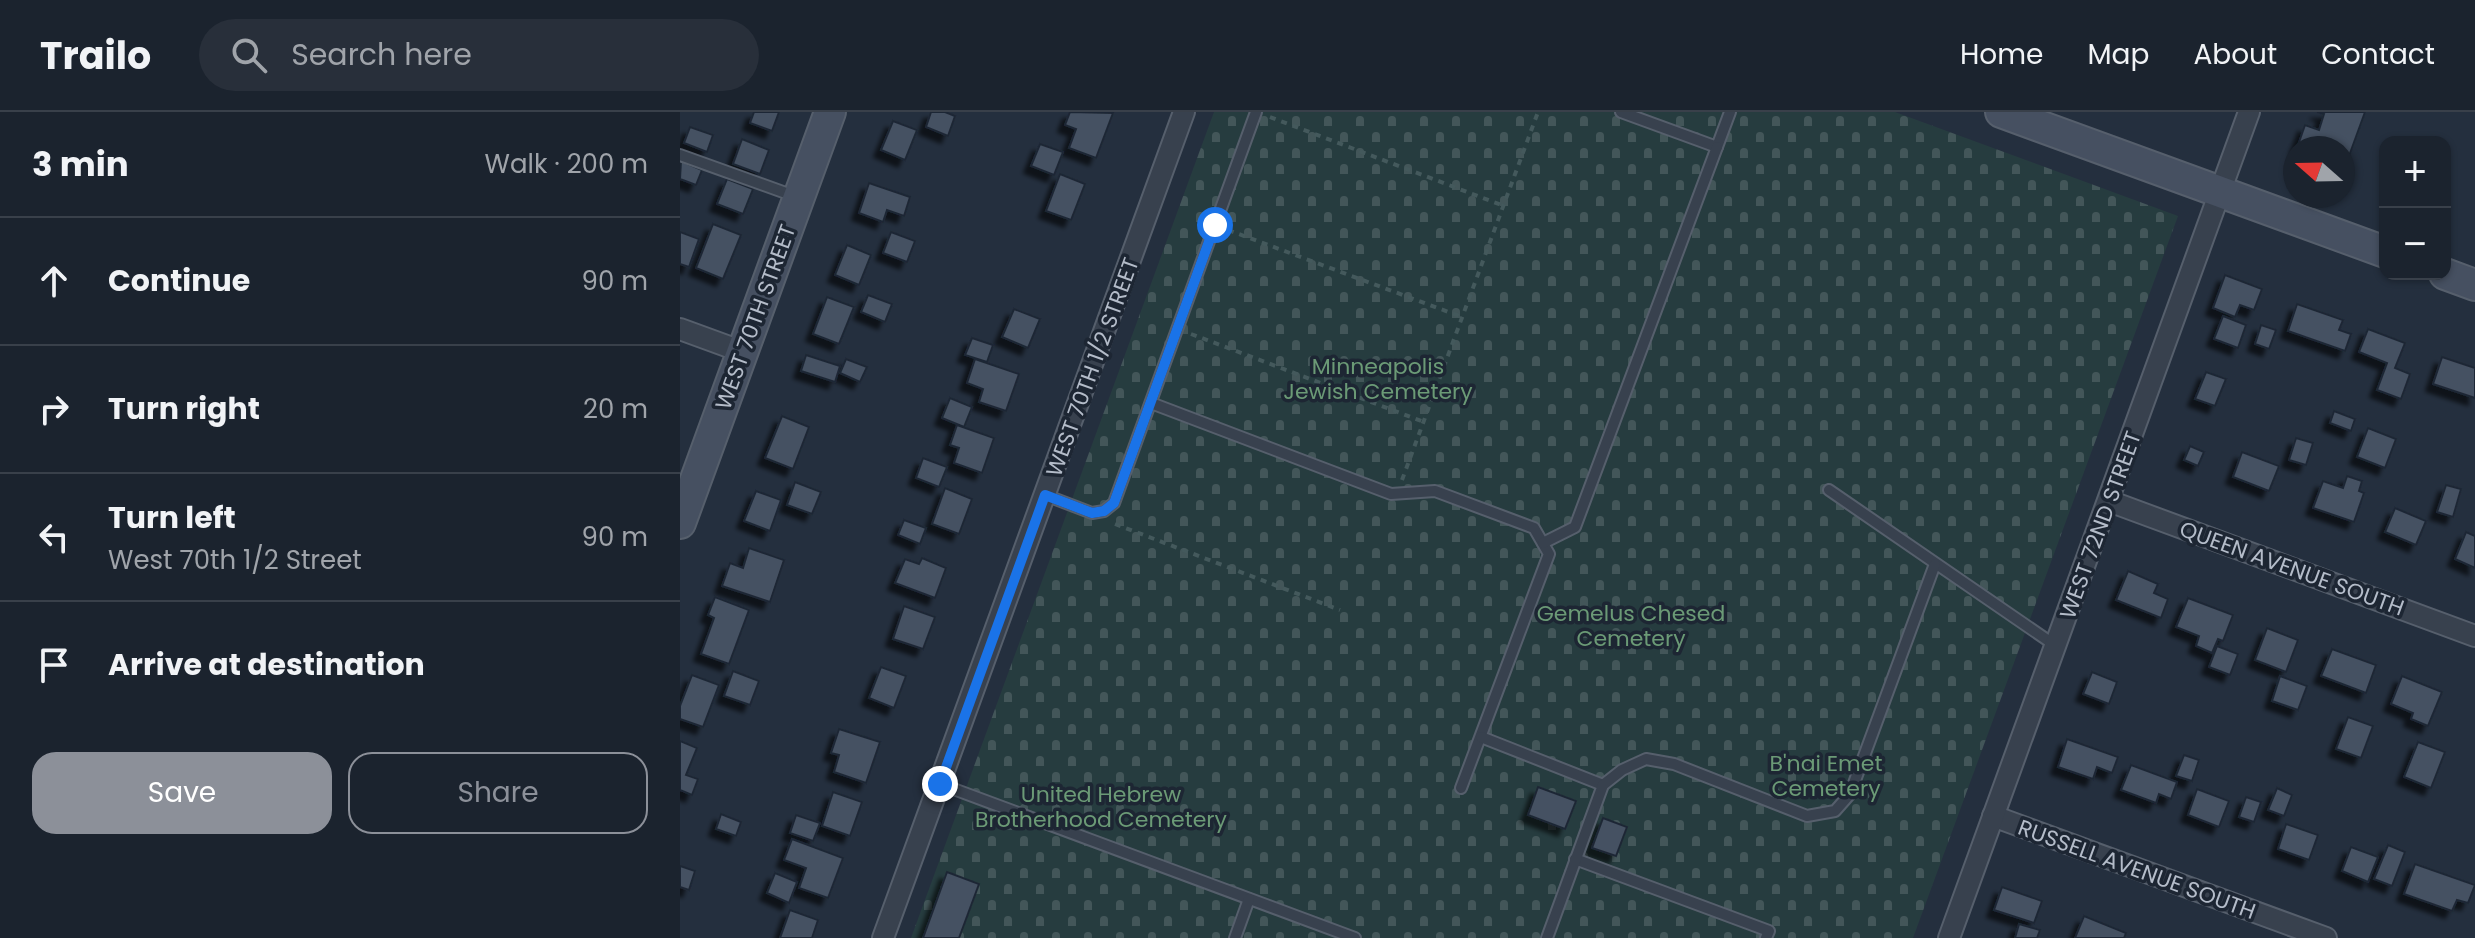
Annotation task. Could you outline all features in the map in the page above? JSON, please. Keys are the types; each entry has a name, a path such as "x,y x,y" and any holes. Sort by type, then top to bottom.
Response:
{"main road":[{"name":"WEST 70TH STREET","path":"681,514 830,112"},
{"path":"2001,112 2379,250"},
{"path":"2451,276 2475,285"}],"street":[{"name":"WEST 70TH 1/2 STREET","path":"883,938 1184,112"},
{"name":"WEST 72ND STREET","path":"1949,938 2249,112"},
{"path":"680,329 743,352"},
{"name":"QUEEN AVENUE SOUTH","path":"2109,501 2475,636"},
{"name":"RUSSELL AVENUE SOUTH","path":"1993,816 2326,938"}],"lane":[{"path":"1045,495 1092,513 1104,511 1114,503 1256,112"},
{"path":"1621,112 1717,147"},
{"path":"1543,543 1575,527 1730,112"},
{"path":"680,155 799,198"},
{"path":"1151,403 1391,494 1435,491 1534,528 1549,554 1461,788"},
{"path":"1829,490 2056,646"},
{"path":"1547,938 1603,785 1622,770 1646,759 1674,764 1807,816 1835,811 1850,794 1935,564"},
{"path":"1481,737 1603,785"},
{"path":"940,784 1355,938"},
{"path":"1575,859 1769,931 1766,938"},
{"path":"1235,938 1249,899"}],"path":[{"path":"1256,112 1504,206"},
{"path":"1397,493 1538,112"},
{"path":"1215,225 1462,317"},
{"path":"1177,329 1424,422"},
{"path":"1104,511 1117,526 1340,610"}],"green space":[{"path":"1214,112 1895,112 2178,216 1913,938 911,938"}],"building":[{"path":"754,112 779,112 772,131 750,123"},
{"path":"931,112 955,116 948,136 926,127"},
{"path":"1070,112 1113,113 1096,158 1069,148 1076,129 1065,125"},
{"path":"2317,112 2365,112 2355,140 2355,136 2301,136 2305,125 2319,130 2324,114"},
{"path":"893,121 917,130 905,160 881,150"},
{"path":"690,127 713,135 707,152 684,143"},
{"path":"742,139 769,150 760,174 733,164"},
{"path":"1040,144 1063,152 1054,175 1031,166"},
{"path":"681,161 702,170 696,185 680,179"},
{"path":"1060,174 1085,184 1071,220 1046,211"},
{"path":"727,179 753,189 743,214 717,204"},
{"path":"869,183 910,197 904,216 887,210 883,222 859,213"},
{"path":"713,224 741,235 723,279 696,268"},
{"path":"680,232 699,239 689,267 680,264"},
{"path":"891,232 915,241 907,262 883,253"},
{"path":"847,245 871,255 859,285 835,275"},
{"path":"2225,275 2262,289 2254,310 2240,305 2235,317 2213,308"},
{"path":"868,295 892,304 885,322 861,312"},
{"path":"827,297 854,307 839,344 813,334"},
{"path":"2297,304 2343,320 2339,330 2351,334 2345,351 2288,331"},
{"path":"1014,309 1040,319 1028,348 1002,337"},
{"path":"2223,316 2246,325 2238,348 2214,339"},
{"path":"2261,325 2276,330 2269,349 2255,344"},
{"path":"2368,329 2405,343 2395,368 2410,374 2401,399 2377,390 2387,363 2359,352"},
{"path":"972,338 993,345 987,362 965,355"},
{"path":"806,355 840,366 835,382 801,371"},
{"path":"2442,357 2475,368 2475,398 2433,384"},
{"path":"846,359 867,367 860,382 840,373"},
{"path":"975,359 1019,374 1006,411 979,402 983,389 967,383"},
{"path":"2206,372 2226,379 2215,406 2195,399"},
{"path":"950,398 972,407 964,427 942,418"},
{"path":"2334,411 2355,419 2351,431 2330,423"},
{"path":"782,416 809,427 793,469 765,458"},
{"path":"957,425 994,438 982,473 954,463 959,448 950,445"},
{"path":"2368,428 2396,439 2385,468 2357,457"},
{"path":"2296,438 2313,443 2306,465 2289,460"},
{"path":"2190,446 2204,452 2198,466 2184,460"},
{"path":"2242,452 2279,466 2269,491 2233,477"},
{"path":"923,458 947,467 939,487 916,478"},
{"path":"2347,476 2362,481 2359,491 2364,493 2354,522 2313,508 2323,481 2343,488"},
{"path":"795,482 821,492 812,514 787,505"},
{"path":"2446,485 2461,489 2453,517 2437,512"},
{"path":"945,488 972,499 959,534 932,524"},
{"path":"756,491 781,500 770,531 744,521"},
{"path":"2395,508 2426,521 2416,545 2385,532"},
{"path":"904,520 926,528 920,544 898,535"},
{"path":"2466,532 2475,536 2475,568 2455,559"},
{"path":"749,548 784,560 770,602 722,586 730,563 743,568"},
{"path":"922,558 946,568 935,598 895,583 905,559 919,564"},
{"path":"2128,571 2158,584 2154,593 2168,599 2161,618 2116,600"},
{"path":"715,597 749,610 729,664 701,654 714,618 708,615"},
{"path":"2188,598 2233,615 2223,641 2218,639 2212,653 2196,646 2199,636 2176,627"},
{"path":"904,606 935,617 923,649 893,639"},
{"path":"2267,628 2298,640 2286,672 2255,660"},
{"path":"2217,646 2238,654 2230,675 2209,667"},
{"path":"2332,649 2376,665 2366,693 2321,676"},
{"path":"881,667 906,676 894,708 869,698"},
{"path":"733,671 759,681 750,705 724,696"},
{"path":"2092,672 2117,682 2109,704 2083,694"},
{"path":"692,675 719,685 703,727 680,719 680,706"},
{"path":"2280,676 2307,686 2298,710 2272,701"},
{"path":"2402,676 2442,692 2428,726 2411,719 2413,713 2391,704"},
{"path":"2348,717 2373,726 2361,758 2336,749"},
{"path":"839,729 880,742 866,783 834,772 839,755 831,753"},
{"path":"2067,739 2118,757 2112,773 2097,767 2093,779 2058,767"},
{"path":"680,741 697,748 686,775 698,779 692,795 680,790"},
{"path":"2418,742 2445,752 2431,788 2404,777"},
{"path":"2184,755 2199,760 2192,781 2176,776"},
{"path":"2131,765 2177,782 2171,799 2159,794 2156,803 2121,790"},
{"path":"1538,787 1576,801 1565,829 1528,815"},
{"path":"2277,788 2292,795 2284,816 2268,810"},
{"path":"2197,789 2229,801 2219,827 2188,815"},
{"path":"833,792 862,802 850,836 822,826"},
{"path":"2246,797 2261,802 2254,822 2239,817"},
{"path":"721,814 741,822 736,836 716,829"},
{"path":"796,815 820,823 813,841 790,833"},
{"path":"1603,818 1627,827 1616,856 1592,848"},
{"path":"2286,824 2318,835 2309,860 2278,849"},
{"path":"792,839 843,858 828,898 799,888 806,868 784,860"},
{"path":"2388,845 2405,852 2392,886 2374,879"},
{"path":"2351,847 2378,857 2368,882 2342,871"},
{"path":"2415,864 2475,885 2468,903 2457,900 2452,911 2404,894"},
{"path":"680,866 695,871 689,890 680,887"},
{"path":"947,872 979,884 959,938 923,938"},
{"path":"775,873 797,882 789,903 767,893"},
{"path":"2002,887 2042,901 2034,923 1994,910"},
{"path":"790,910 818,920 812,938 780,938"},
{"path":"2084,916 2126,933 2124,938 2075,938"},
{"path":"2019,924 2040,930 2037,938 2015,938"}],"route":[{"path":"940,784 1045,495 1092,513 1104,511 1114,503 1215,225"}],"park label":[{"name":"Minneapolis Jewish Cemetery","path":"1378,378"},
{"name":"Gemelus Chesed Cemetery","path":"1631,626"},
{"name":"B'nai Emet Cemetery","path":"1826,776"},
{"name":"United Hebrew Brotherhood Cemetery","path":"1101,806"}]}
